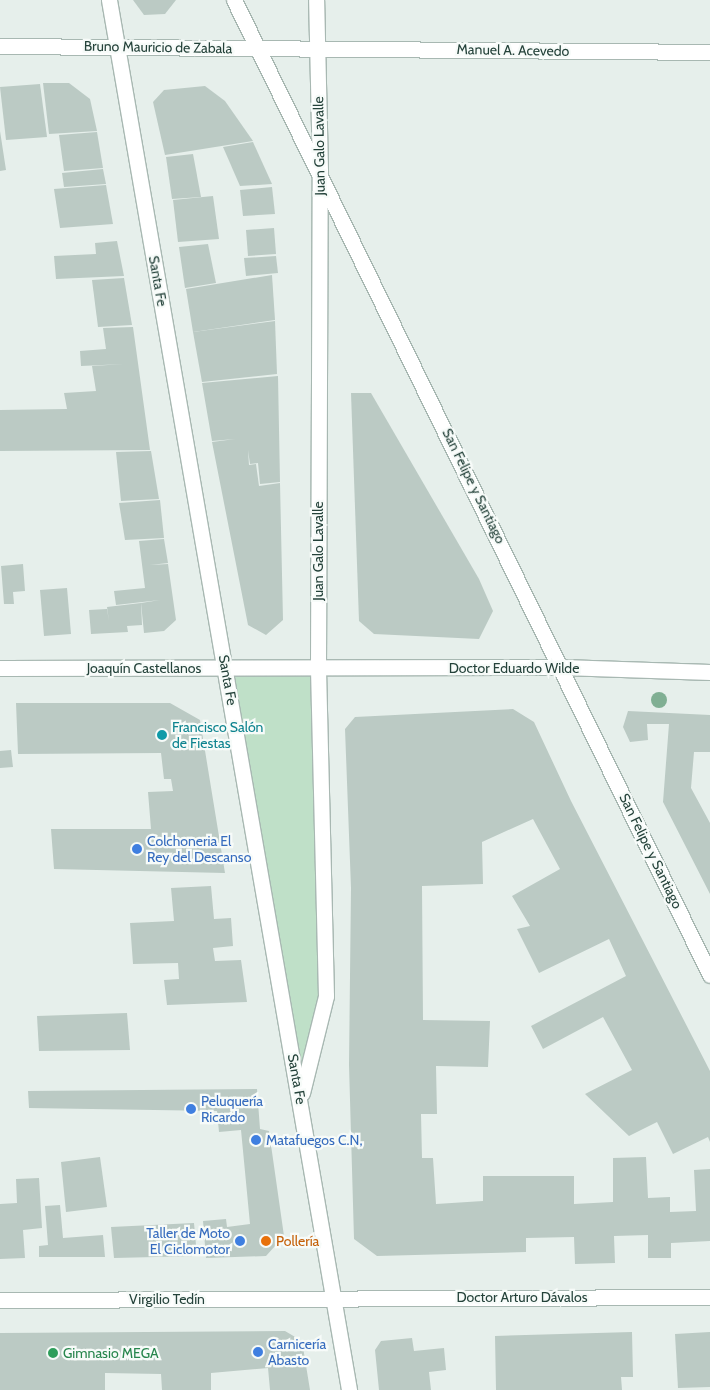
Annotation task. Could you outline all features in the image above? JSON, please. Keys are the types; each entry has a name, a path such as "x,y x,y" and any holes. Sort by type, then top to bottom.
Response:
{"street":[{"name":"Santa Fe","path":"109,0 301,1099 349,1390"},
{"name":"San Felipe y Santiago","path":"234,0 260,48 710,975"},
{"name":"Juan Galo Lavalle","path":"301,1099 326,996 318,669 320,171 316,0"},
{"name":"Bruno Mauricio de Zabala","path":"0,46 317,48"},
{"name":"Manuel A. Acevedo","path":"317,48 710,52"},
{"name":"Doctor Eduardo Wilde","path":"318,669 562,667 710,672"},
{"name":"Joaquín Castellanos","path":"0,668 318,669"},
{"name":"Doctor Arturo Dávalos","path":"333,1298 710,1296"},
{"name":"Virgilio Tedín","path":"0,1300 333,1298"}],"green space":[{"path":"231,671 315,674 324,994 303,1088"}],"building":[{"path":"133,0 176,0 165,14 144,15"},
{"path":"43,83 69,83 90,99 97,131 49,134"},
{"path":"40,84 47,137 6,140 0,87"},
{"path":"205,86 225,101 253,141 165,155 153,102 164,90"},
{"path":"0,131 6,170 0,171"},
{"path":"97,132 103,168 64,171 59,135"},
{"path":"253,142 272,184 240,186 223,147"},
{"path":"193,154 201,197 172,199 166,157"},
{"path":"103,169 106,184 64,187 62,173"},
{"path":"106,185 113,224 60,228 54,189"},
{"path":"272,187 275,214 243,216 240,190"},
{"path":"213,196 219,239 178,242 173,200"},
{"path":"274,228 276,254 248,256 246,230"},
{"path":"117,241 124,276 56,279 54,256 96,254 95,243"},
{"path":"208,244 216,283 185,288 179,247"},
{"path":"276,256 278,273 246,276 244,258"},
{"path":"272,275 275,320 193,332 186,289"},
{"path":"124,278 132,325 98,327 92,280"},
{"path":"275,321 277,374 202,382 193,332"},
{"path":"133,327 150,450 0,451 0,410 67,409 64,393 96,391 92,366 124,364 81,366 80,351 106,349 103,328"},
{"path":"278,376 280,482 260,484 258,463 250,464 248,450 249,465 256,464 259,486 280,483 283,620 266,635 248,625 212,442 235,439 212,441 202,383"},
{"path":"351,393 371,393 479,579 493,611 479,639 374,634 359,621"},
{"path":"151,451 159,499 121,501 116,452"},
{"path":"160,500 164,538 125,540 119,503"},
{"path":"164,539 168,563 150,565 168,564 176,620 164,631 144,633 141,603 160,600 116,605 114,591 145,588 139,541"},
{"path":"23,564 25,591 13,592 14,604 4,604 1,566"},
{"path":"67,588 71,634 44,636 40,590"},
{"path":"141,603 142,625 127,626 128,632 91,634 89,610 107,609 109,621 107,607"},
{"path":"16,703 170,703 200,720 225,873 54,869 51,829 151,829 148,792 173,791 171,779 164,779 161,753 18,754"},
{"path":"513,709 534,722 571,801 710,1071 710,1142 708,1137 673,1154 657,1122 629,1136 585,1094 632,1070 603,1017 543,1049 531,1026 626,976 609,939 539,973 517,929 530,926 512,896 560,869 533,819 482,842 483,884 422,886 423,1020 490,1021 488,1067 436,1066 437,1114 421,1114 422,1158 433,1158 436,1204 483,1201 483,1176 574,1176 574,1204 613,1202 613,1158 646,1157 648,1198 670,1197 670,1212 696,1211 694,1170 710,1169 710,1241 671,1243 671,1258 648,1258 648,1235 614,1236 615,1263 575,1264 574,1237 526,1238 526,1252 377,1256 354,1239 349,1065 351,888 345,729 355,717"},
{"path":"628,711 710,715 710,752 694,752 691,788 710,823 710,894 663,802 669,724 647,724 648,740 630,742 623,727"},
{"path":"11,750 13,767 0,768 0,751"},
{"path":"211,886 214,919 231,918 233,946 213,948 215,961 241,960 247,1002 167,1005 164,980 179,979 178,963 133,964 130,923 174,921 171,888"},
{"path":"127,1013 130,1050 39,1051 37,1016"},
{"path":"257,1089 260,1129 269,1131 284,1236 266,1256 206,1258 203,1221 226,1219 227,1227 250,1224 241,1130 219,1132 217,1111 29,1108 28,1091"},
{"path":"100,1157 107,1207 66,1212 61,1162"},
{"path":"39,1178 42,1228 23,1230 25,1258 0,1259 0,1204 17,1203 16,1179"},
{"path":"60,1205 63,1238 103,1235 105,1257 39,1257 39,1246 48,1245 45,1206"},
{"path":"194,1223 197,1256 114,1258 111,1227"},
{"path":"285,1331 302,1341 310,1390 270,1390 268,1368 211,1373 211,1390 162,1390 161,1374 105,1373 105,1390 0,1390 0,1333"},
{"path":"632,1332 633,1377 621,1377 622,1390 496,1390 495,1336"},
{"path":"710,1332 710,1387 678,1388 675,1334"},
{"path":"412,1338 414,1351 444,1348 446,1370 429,1372 431,1390 379,1390 375,1350 381,1341"}],"place":[{"name":"Francisco Salón de Fiestas","path":"162,735"},
{"name":"Colchoneria El Rey del Descanso","path":"137,849"},
{"name":"Peluquería Ricardo","path":"191,1109"},
{"name":"Matafuegos C.N,","path":"256,1140"},
{"name":"Taller de Moto El Ciclomotor","path":"240,1241"},
{"name":"Pollería","path":"266,1241"},
{"name":"Carnicería Abasto","path":"258,1352"},
{"name":"Gimnasio MEGA","path":"53,1353"}]}
